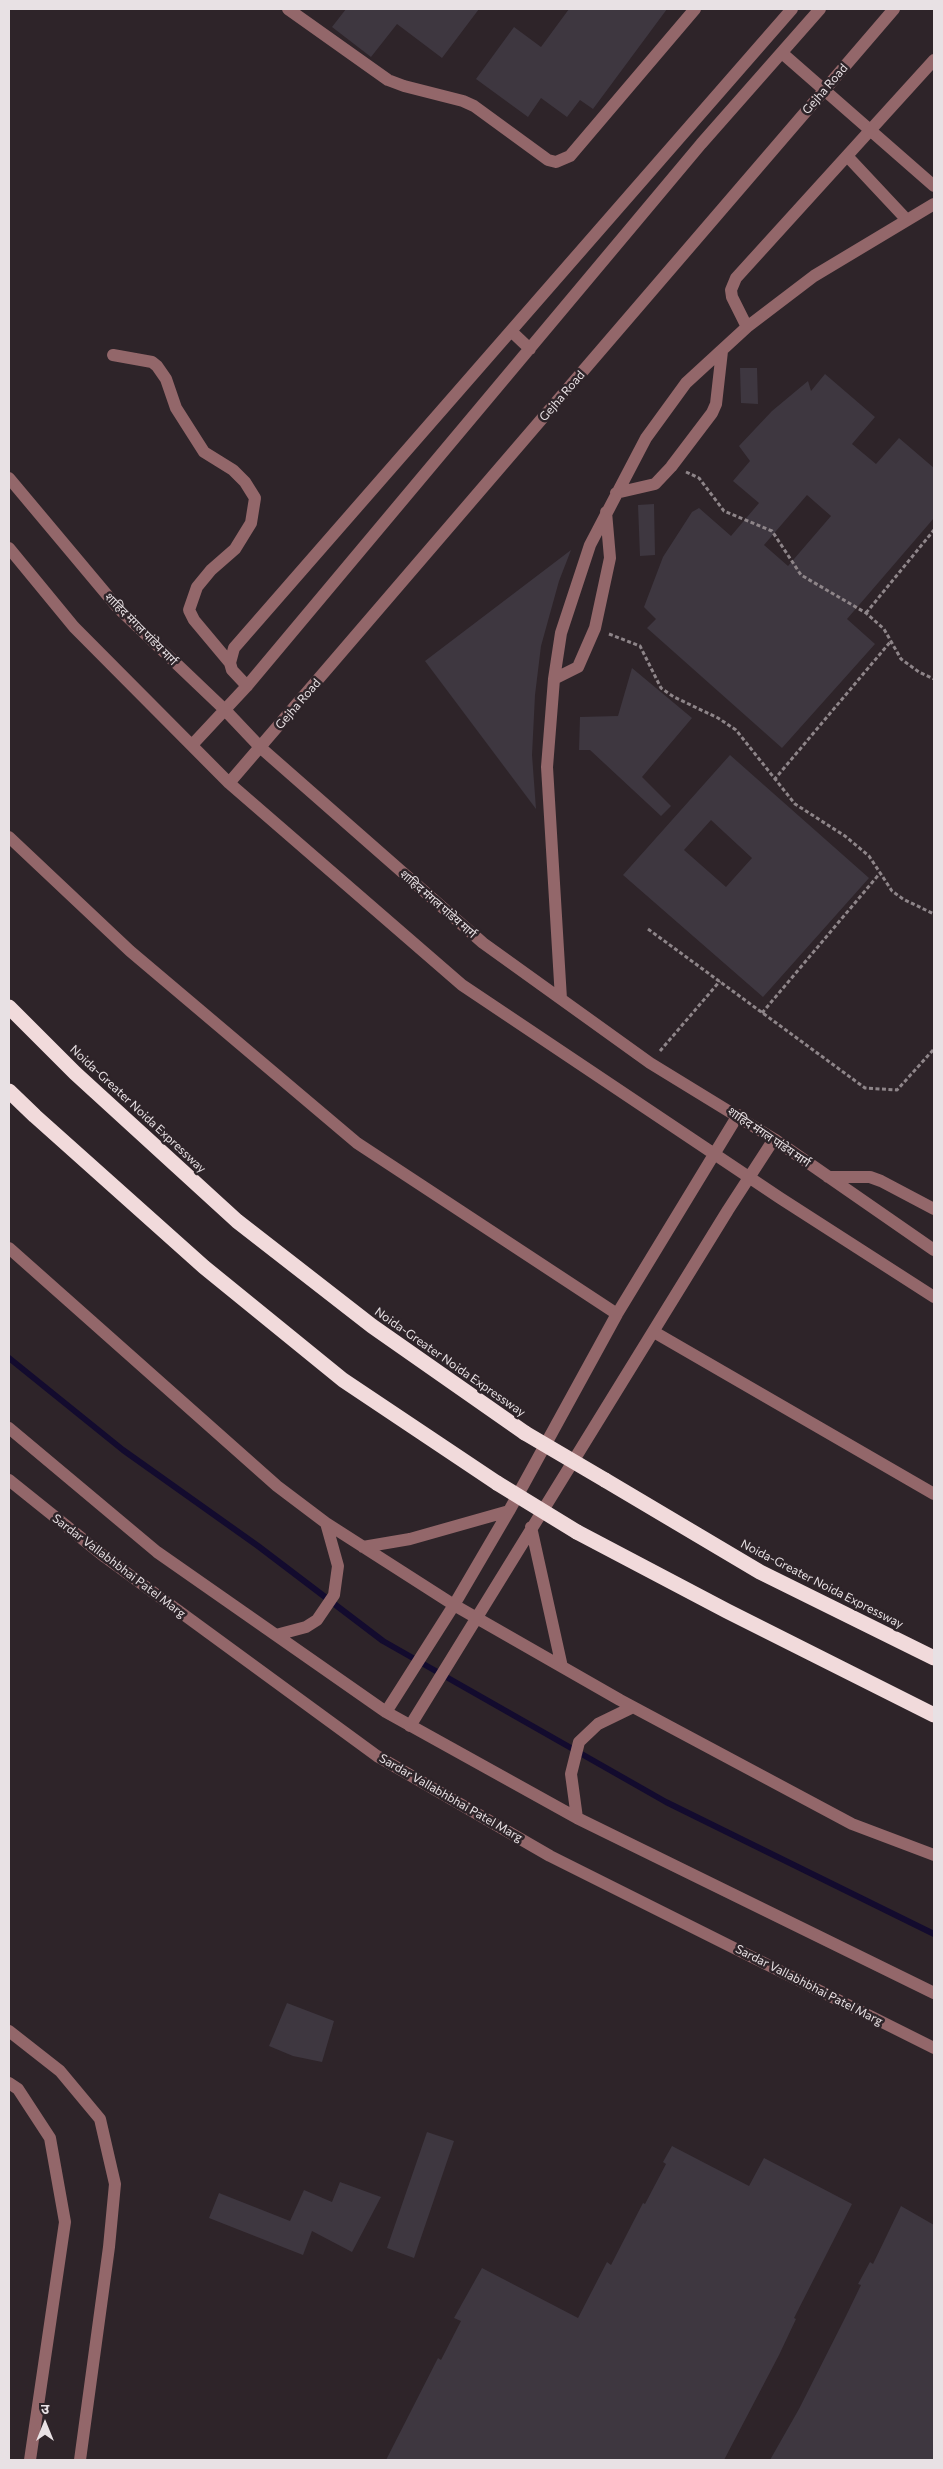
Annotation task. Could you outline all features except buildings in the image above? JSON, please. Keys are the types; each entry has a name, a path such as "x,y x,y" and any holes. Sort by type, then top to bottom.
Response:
{"highway":[{"name":"Noida-Greater Noida Expressway","path":"9,1007 75,1073 237,1221 372,1326 525,1433 760,1572 934,1658"},
{"path":"9,1090 35,1116 204,1267 343,1380 497,1483 577,1532 727,1611 934,1714"}],"street":[{"path":"288,9 388,80 463,101 474,106 548,160 556,162 570,156 695,9"},
{"path":"230,663 234,648 793,9 808,23"},
{"path":"192,745 247,686 702,144 820,9"},
{"name":"Gejha Road","path":"229,783 894,9"},
{"path":"782,54 934,186"},
{"path":"747,327 732,297 733,284 934,60"},
{"path":"848,157 907,220"},
{"path":"561,999 547,780 554,679 561,633 590,545 606,511 646,438 681,389 747,327 828,266 934,204"},
{"path":"511,331 530,348"},
{"path":"616,493 655,484 671,467 712,413 716,404 722,351"},
{"path":"113,355 152,362 156,366 166,380 176,408 204,452 233,470 255,498 251,523 235,548 211,570 197,587 189,610 194,620 230,663 232,670 247,686"},
{"name":"शाहिद मंगल पांडेय मार्ग","path":"9,478 118,608 225,710 261,748 482,942 650,1063 738,1115 934,1250"},
{"path":"554,679 578,666 595,628 610,558 606,511"},
{"path":"9,548 74,627 229,783 462,985 713,1154 934,1297"},
{"path":"9,837 130,951 357,1143 617,1314"},
{"path":"386,1712 454,1605 509,1511 617,1314 738,1115"},
{"path":"410,1726 531,1527 774,1139"},
{"path":"828,1177 876,1179 934,1210"},
{"path":"9,1248 269,1479 326,1523 454,1605 633,1707 852,1824 934,1855"},
{"path":"654,1332 934,1494"},
{"path":"9,1428 158,1552 386,1712 577,1818 934,1993"},
{"name":"Sardar Vallabhbhai Patel Marg","path":"9,1480 105,1557 377,1756 550,1856 934,2048"},
{"path":"363,1546 410,1539 509,1511"},
{"path":"276,1635 306,1627 317,1620 334,1595 338,1566 326,1523"},
{"path":"531,1527 562,1667"},
{"path":"577,1818 571,1774 579,1742 598,1724 633,1707"},
{"path":"9,2031 60,2071 100,2119 114,2184 109,2247 80,2460"},
{"path":"9,2083 18,2090 50,2138 65,2222 30,2460"}],"path":[{"path":"671,467 699,478 724,511 772,531 801,575 866,613 884,629 901,658 919,672 934,678"},
{"path":"866,613 934,530"},
{"path":"595,628 640,646 661,688 674,698 718,718 736,730 795,804 845,836 870,856 892,891 903,900 934,914"},
{"path":"774,780 891,640"},
{"path":"762,1013 881,872"},
{"path":"648,929 866,1088 897,1090 934,1049"},
{"path":"650,1063 720,981"}],"waterway":[{"path":"9,1358 123,1450 258,1546 383,1641 666,1802 934,1934"}]}
